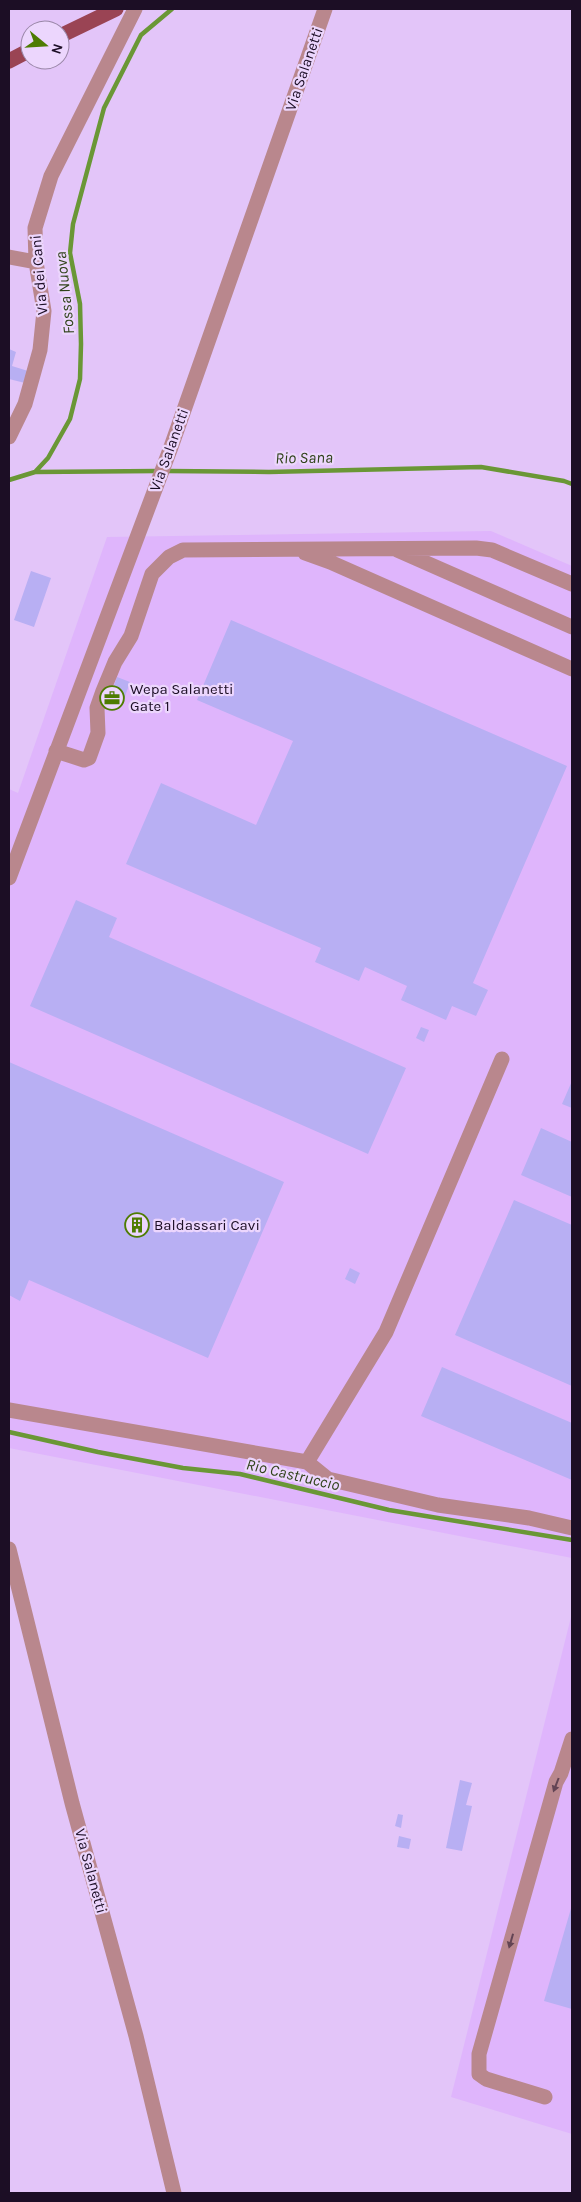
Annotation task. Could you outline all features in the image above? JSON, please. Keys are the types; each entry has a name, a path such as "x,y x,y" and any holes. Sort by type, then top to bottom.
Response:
{"main road":[{"path":"70,31 116,9"}],"street":[{"name":"Via dei Cani","path":"9,437 25,404 40,350 44,311 36,262 35,228 51,176 134,9"},
{"name":"Via Salanetti","path":"9,878 171,447 322,13"},
{"path":"9,257 36,262"},
{"path":"393,548 572,626"},
{"path":"56,751 84,760 89,758 98,734 98,708 115,662 131,636 152,574 169,557 184,550 476,548 492,550 572,584"},
{"path":"296,550 330,562 572,669"},
{"path":"307,1462 386,1332 502,1059"},
{"path":"9,1410 307,1462 328,1479 438,1505 529,1518 572,1528"},
{"name":"Via Salanetti","path":"9,1549 72,1803 136,2036 174,2193"},
{"path":"545,2097 486,2079 479,2074 479,2054 556,1782 561,1773 572,1739"}],"shaded area":[{"path":"491,531 572,566 572,1558 9,1448 9,789 18,793 107,537"},
{"path":"572,1613 572,2134 451,2097"}],"building":[{"path":"9,349 16,352 12,366 28,371 25,383 9,379"},
{"path":"31,571 51,578 34,627 14,620"},
{"path":"231,620 567,766 473,983 488,990 476,1016 452,1006 446,1020 401,1000 407,986 365,967 359,981 315,962 321,948 126,864 161,783 256,825 293,741 197,700"},
{"path":"117,677 130,682 122,705 109,700"},
{"path":"76,900 117,918 109,937 406,1068 368,1154 30,1006"},
{"path":"421,1027 429,1030 424,1042 416,1038"},
{"name":"Baldassari Cavi","path":"9,1062 284,1182 208,1358 29,1280 20,1301 9,1295"},
{"path":"572,1081 572,1108 562,1104"},
{"path":"541,1128 572,1142 572,1197 521,1175"},
{"path":"514,1200 572,1225 572,1386 455,1335"},
{"path":"350,1268 360,1273 355,1284 345,1279"},
{"path":"442,1367 572,1423 572,1480 421,1416"},
{"path":"460,1780 472,1783 466,1805 472,1806 462,1851 446,1848"},
{"path":"398,1814 403,1815 401,1828 395,1826"},
{"path":"399,1836 411,1839 409,1849 397,1847"},
{"path":"572,1905 572,2009 544,2001"}],"waterway":[{"name":"Fossa Nuova","path":"9,480 35,472 48,458 70,419 80,379 81,344 80,304 70,253 73,224 104,108 141,35 172,9"},
{"name":"Rio Sana","path":"166,471 269,472 481,467 572,484"},
{"name":"Rio Sana","path":"35,472 158,471"},
{"name":"Rio Castruccio","path":"9,1432 98,1452 183,1468 240,1474 389,1510 572,1540"}],"place":[{"name":"Wepa Salanetti Gate 1","path":"112,698"},
{"name":"Baldassari Cavi","path":"137,1225"}]}
